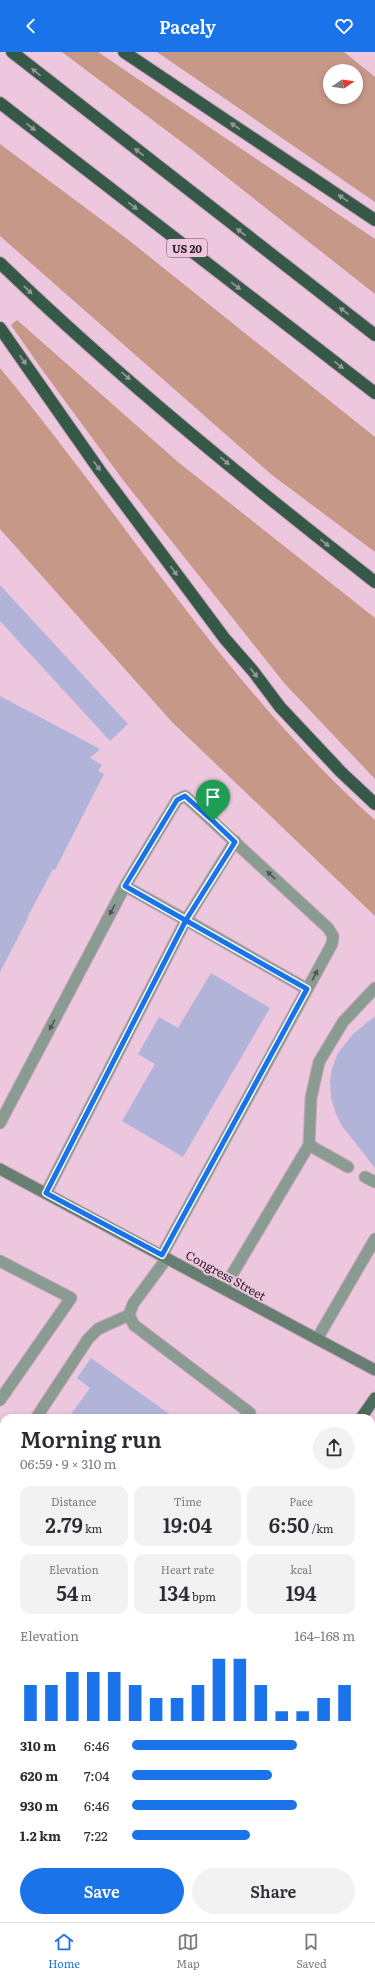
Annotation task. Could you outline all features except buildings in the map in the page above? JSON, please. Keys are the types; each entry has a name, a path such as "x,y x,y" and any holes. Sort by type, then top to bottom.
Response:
{"highway":[{"path":"12,52 38,74 375,335"},
{"path":"124,52 375,220"},
{"name":"US 20","path":"0,103 375,393"},
{"path":"0,263 53,314 199,439 375,582"},
{"path":"0,328 100,471 224,639 253,671 280,707 341,772 375,804"}],"main road":[{"name":"Congress Street","path":"0,1169 165,1256 375,1370"},
{"path":"364,1414 375,1398"}],"lane":[{"path":"0,1122 125,886 177,800 185,796 328,928 333,936 332,944 165,1256 133,1304 129,1316 134,1325 250,1413"},
{"path":"46,1193 186,920 235,842"},
{"path":"125,886 307,989"},
{"path":"224,1288 309,1145 311,1098 319,1062 343,1022 375,988"},
{"path":"309,1145 348,1167"},
{"path":"317,1339 375,1239"},
{"path":"0,1261 71,1298 0,1400"},
{"path":"39,1414 88,1339 98,1329 129,1316"}],"shaded area":[{"path":"62,52 98,52 375,239 375,294 191,149"},
{"path":"157,52 344,52 359,64 323,64 323,104 363,104 363,67 375,77 375,202"},
{"path":"0,144 126,238 375,437 375,552 272,475 0,236"},
{"path":"17,320 178,462 375,618 375,779 285,684 123,480 11,325"},
{"path":"0,368 91,483 179,601 225,659 272,715 322,769 375,820 375,916 172,722 0,529"}],"route":[{"path":"213,821 185,796 177,800 125,886 186,920 307,989 162,1255 73,1206 46,1193 186,920 235,842 213,821"}]}
